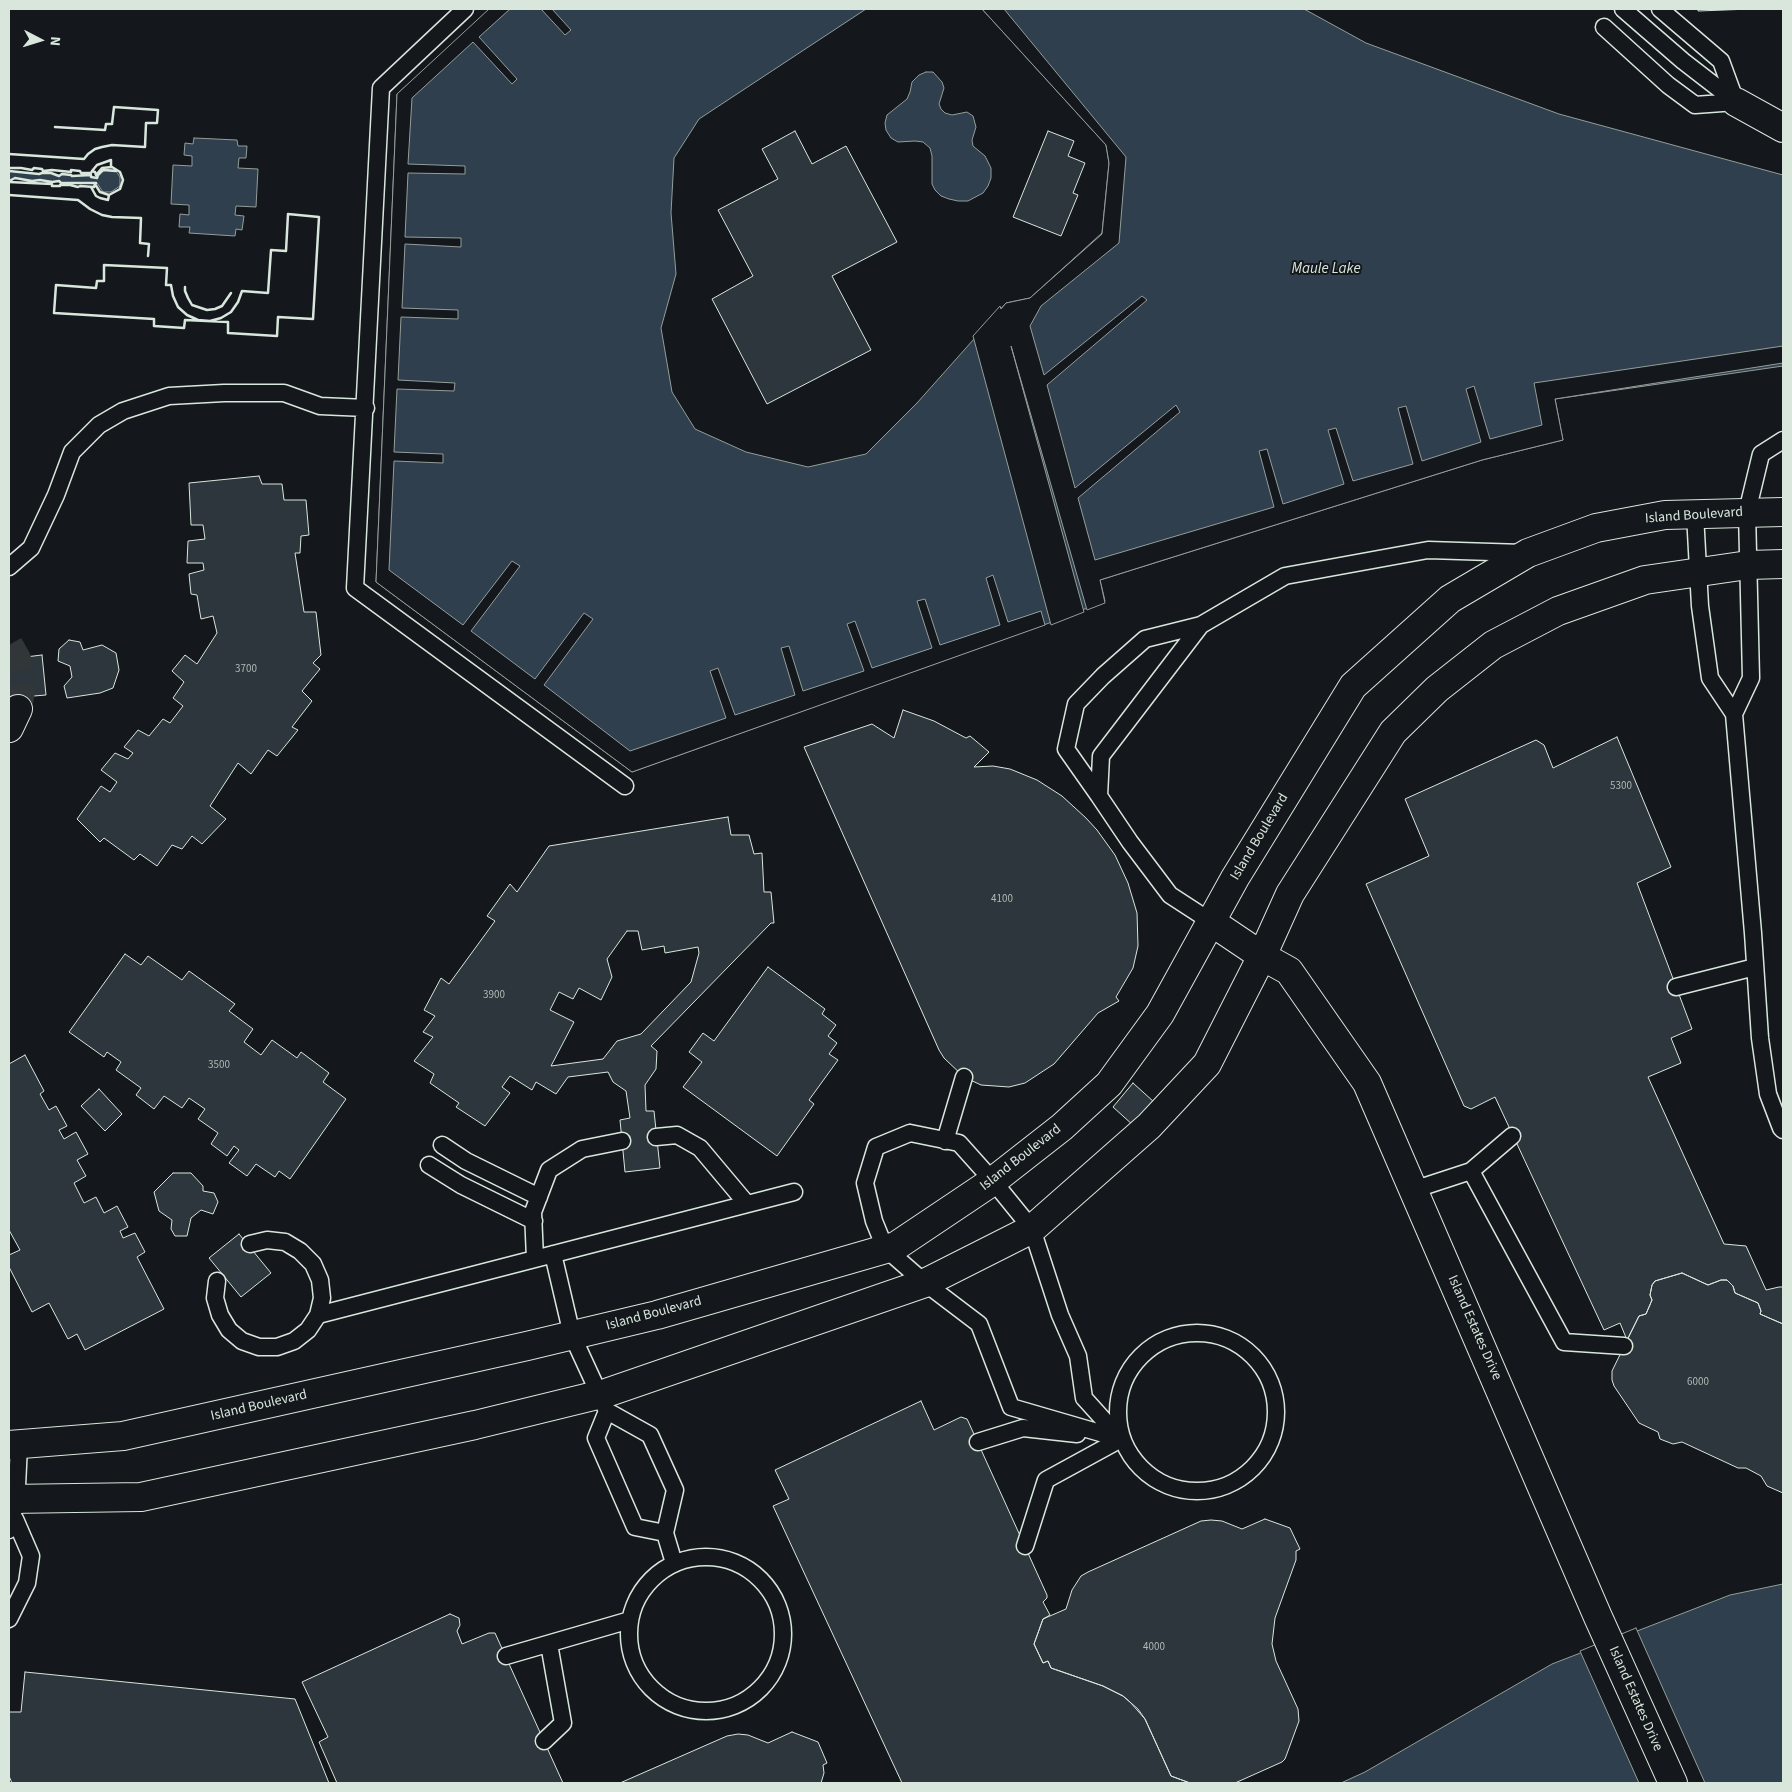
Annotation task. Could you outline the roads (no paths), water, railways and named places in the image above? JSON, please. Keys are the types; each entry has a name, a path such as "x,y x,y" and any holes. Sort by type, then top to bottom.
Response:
{"street":[{"path":"1736,102 1783,128"},
{"name":"Island Boulevard","path":"14,1445 123,1436 572,1336 657,1315 896,1246 993,1181 1062,1128 1109,1084 1160,1014 1235,878 1353,686 1450,599 1528,553 1596,528 1665,515 1783,512"},
{"path":"12,1512 141,1497 475,1425 603,1403 925,1282 1032,1229 1149,1126 1207,1064 1262,956 1290,894 1393,732 1437,689 1493,645 1558,611 1645,580 1748,565 1783,564"},
{"name":"Island Estates Drive","path":"1210,921 1262,956 1289,971 1367,1083 1598,1617 1674,1783"}],"lane":[{"path":"465,9 381,88 366,408 355,588 625,786"},
{"path":"1623,9 1683,61 1736,102"},
{"path":"1660,9 1721,61 1736,102"},
{"path":"1604,26 1668,85 1695,105 1736,102"},
{"path":"9,567 31,548 56,495 72,452 99,425 123,411 169,396 224,393 284,393 320,406 366,408"},
{"path":"1734,714 1751,678 1747,512 1761,454 1783,440"},
{"path":"1695,514 1700,606 1710,678 1734,714 1760,1038 1768,1094 1783,1130"},
{"path":"1210,921 1170,895 1130,842 1066,749 1076,704 1103,676 1145,639 1201,625 1284,576 1428,550 1528,553"},
{"path":"1099,796 1101,756 1201,625"},
{"path":"1676,987 1755,967"},
{"path":"945,1141 964,1077"},
{"path":"1121,1439 1010,1407 978,1324 885,1248 874,1221 865,1183 876,1147 910,1133 958,1143 993,1181 1032,1229 1060,1315 1078,1356 1084,1398 1121,1439 1133,1461 1151,1478 1174,1489 1198,1493 1224,1488 1245,1476 1262,1458 1273,1435 1277,1410 1272,1386 1260,1363 1242,1346 1220,1335 1195,1332 1170,1337 1148,1349 1131,1367 1120,1389 1117,1414 1121,1439"},
{"path":"656,1137 677,1135 700,1148 747,1204"},
{"path":"1413,1190 1471,1171 1512,1136"},
{"path":"536,1259 533,1212 548,1170 582,1149 622,1141"},
{"path":"442,1145 466,1161 539,1197"},
{"path":"429,1166 461,1185 534,1221"},
{"path":"1471,1171 1564,1342 1624,1346"},
{"path":"318,1315 794,1192"},
{"path":"217,1281 215,1298 220,1315 229,1330 242,1341 259,1347 277,1347 294,1341 308,1330 318,1315 322,1298 320,1280 313,1264 300,1251 285,1242 267,1240 250,1244"},
{"path":"554,1254 572,1336 603,1403 650,1435 675,1490 665,1533 674,1564"},
{"path":"603,1403 596,1438 635,1527 665,1533"},
{"path":"978,1442 1023,1428 1121,1439"},
{"path":"1025,1546 1046,1480 1121,1439"},
{"path":"9,1619 27,1583 31,1556 12,1512 14,1445"},
{"path":"698,1557 722,1558 744,1567 763,1582 776,1602 783,1626 782,1650 773,1672 758,1691 738,1705 715,1711 691,1711 668,1702 649,1688 636,1667 629,1644 630,1620 636,1602 645,1586 658,1573 674,1564 698,1557"},
{"path":"506,1656 630,1620"},
{"path":"544,1741 563,1724 549,1644"}],"water":[{"name":"Maule Lake","path":"492,9 866,9 699,119 674,158 671,213 676,274 661,328 672,392 695,429 746,452 808,467 866,454 917,403 1006,303 1030,298 1102,233 1109,163 1106,145 982,9 1304,9 1366,43 1559,114 1783,175 1783,366 1555,399 1563,440 1482,460 1100,580 1105,601 1052,622 632,772 376,582 397,94"},
{"path":"933,72 942,82 944,88 939,104 945,113 952,115 967,112 973,116 976,127 972,140 973,146 985,156 991,168 991,178 988,186 983,193 968,201 949,199 941,196 935,190 932,184 932,156 930,148 923,142 898,142 891,138 886,130 887,115 907,99 912,82 919,75"},
{"path":"194,138 237,140 238,146 247,146 246,158 239,158 238,168 258,169 256,207 236,206 235,215 244,216 242,230 236,229 235,236 189,233 190,227 179,227 180,214 189,215 189,205 171,204 173,165 192,166 192,156 184,155 185,143 193,144"},
{"path":"108,169 116,171 120,177 120,186 111,192 103,192 97,183 61,183 59,181 32,181 15,178 9,180 9,171 39,174 51,173 59,176 62,174 72,176 91,175 91,177 97,178 100,172"},
{"path":"1783,1584 1783,1783 1341,1783 1365,1772 1552,1664 1730,1595"}],"tunnel":[{"path":"9,645 17,659 22,684 18,709"}]}
